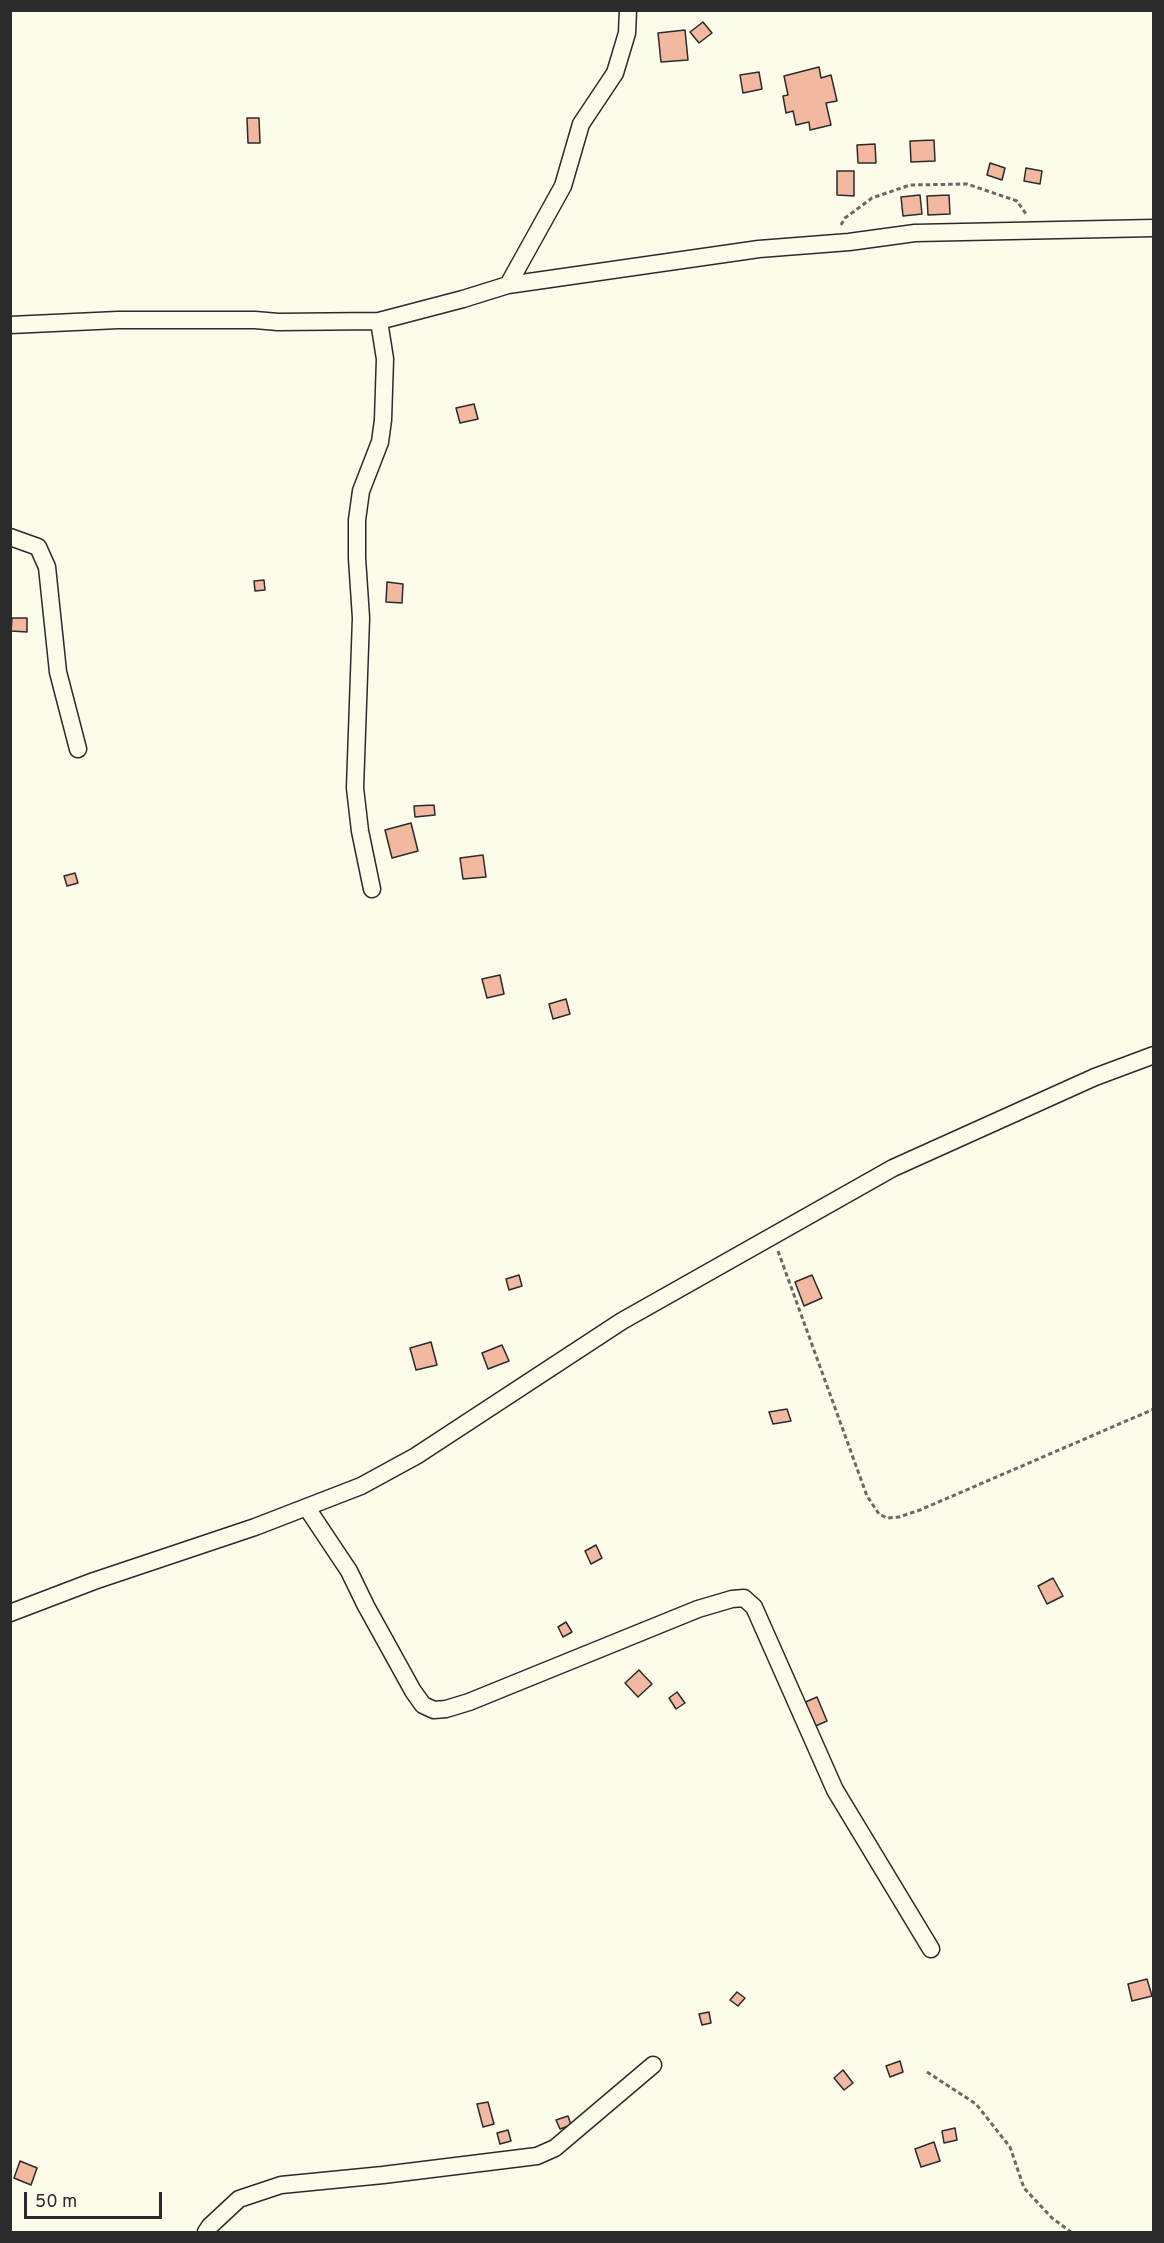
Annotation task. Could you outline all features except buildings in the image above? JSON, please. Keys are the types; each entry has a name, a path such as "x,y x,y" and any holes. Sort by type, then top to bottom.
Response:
{"street":[{"path":"508,285 563,186 581,124 615,74 627,33 628,10"},
{"path":"10,325 118,320 379,321 508,285 759,249 915,233 1154,228"},
{"path":"372,889 360,831 355,788 361,618 357,520 361,490 380,442 383,420 384,359 379,321"},
{"path":"10,537 38,547 47,567 58,672 78,749"},
{"path":"10,1613 94,1581 180,1554 361,1486 416,1456 622,1321 883,1174 934,1148 1095,1077 1154,1055"},
{"path":"307,1508 350,1570 366,1606 413,1690 423,1705 434,1710 447,1709 469,1702 698,1609 732,1599 744,1598 754,1608 835,1790 931,1949"},
{"path":"206,2232 238,2199 280,2185 537,2156 555,2148 652,2065"}],"path":[{"path":"828,243 846,218 872,198 910,185 967,184 1017,201 1037,229"},
{"path":"772,1237 867,1496 879,1514 887,1518 899,1517 920,1510 1154,1409"},
{"path":"927,2072 976,2104 1010,2147 1024,2188 1052,2218 1071,2232"}]}
